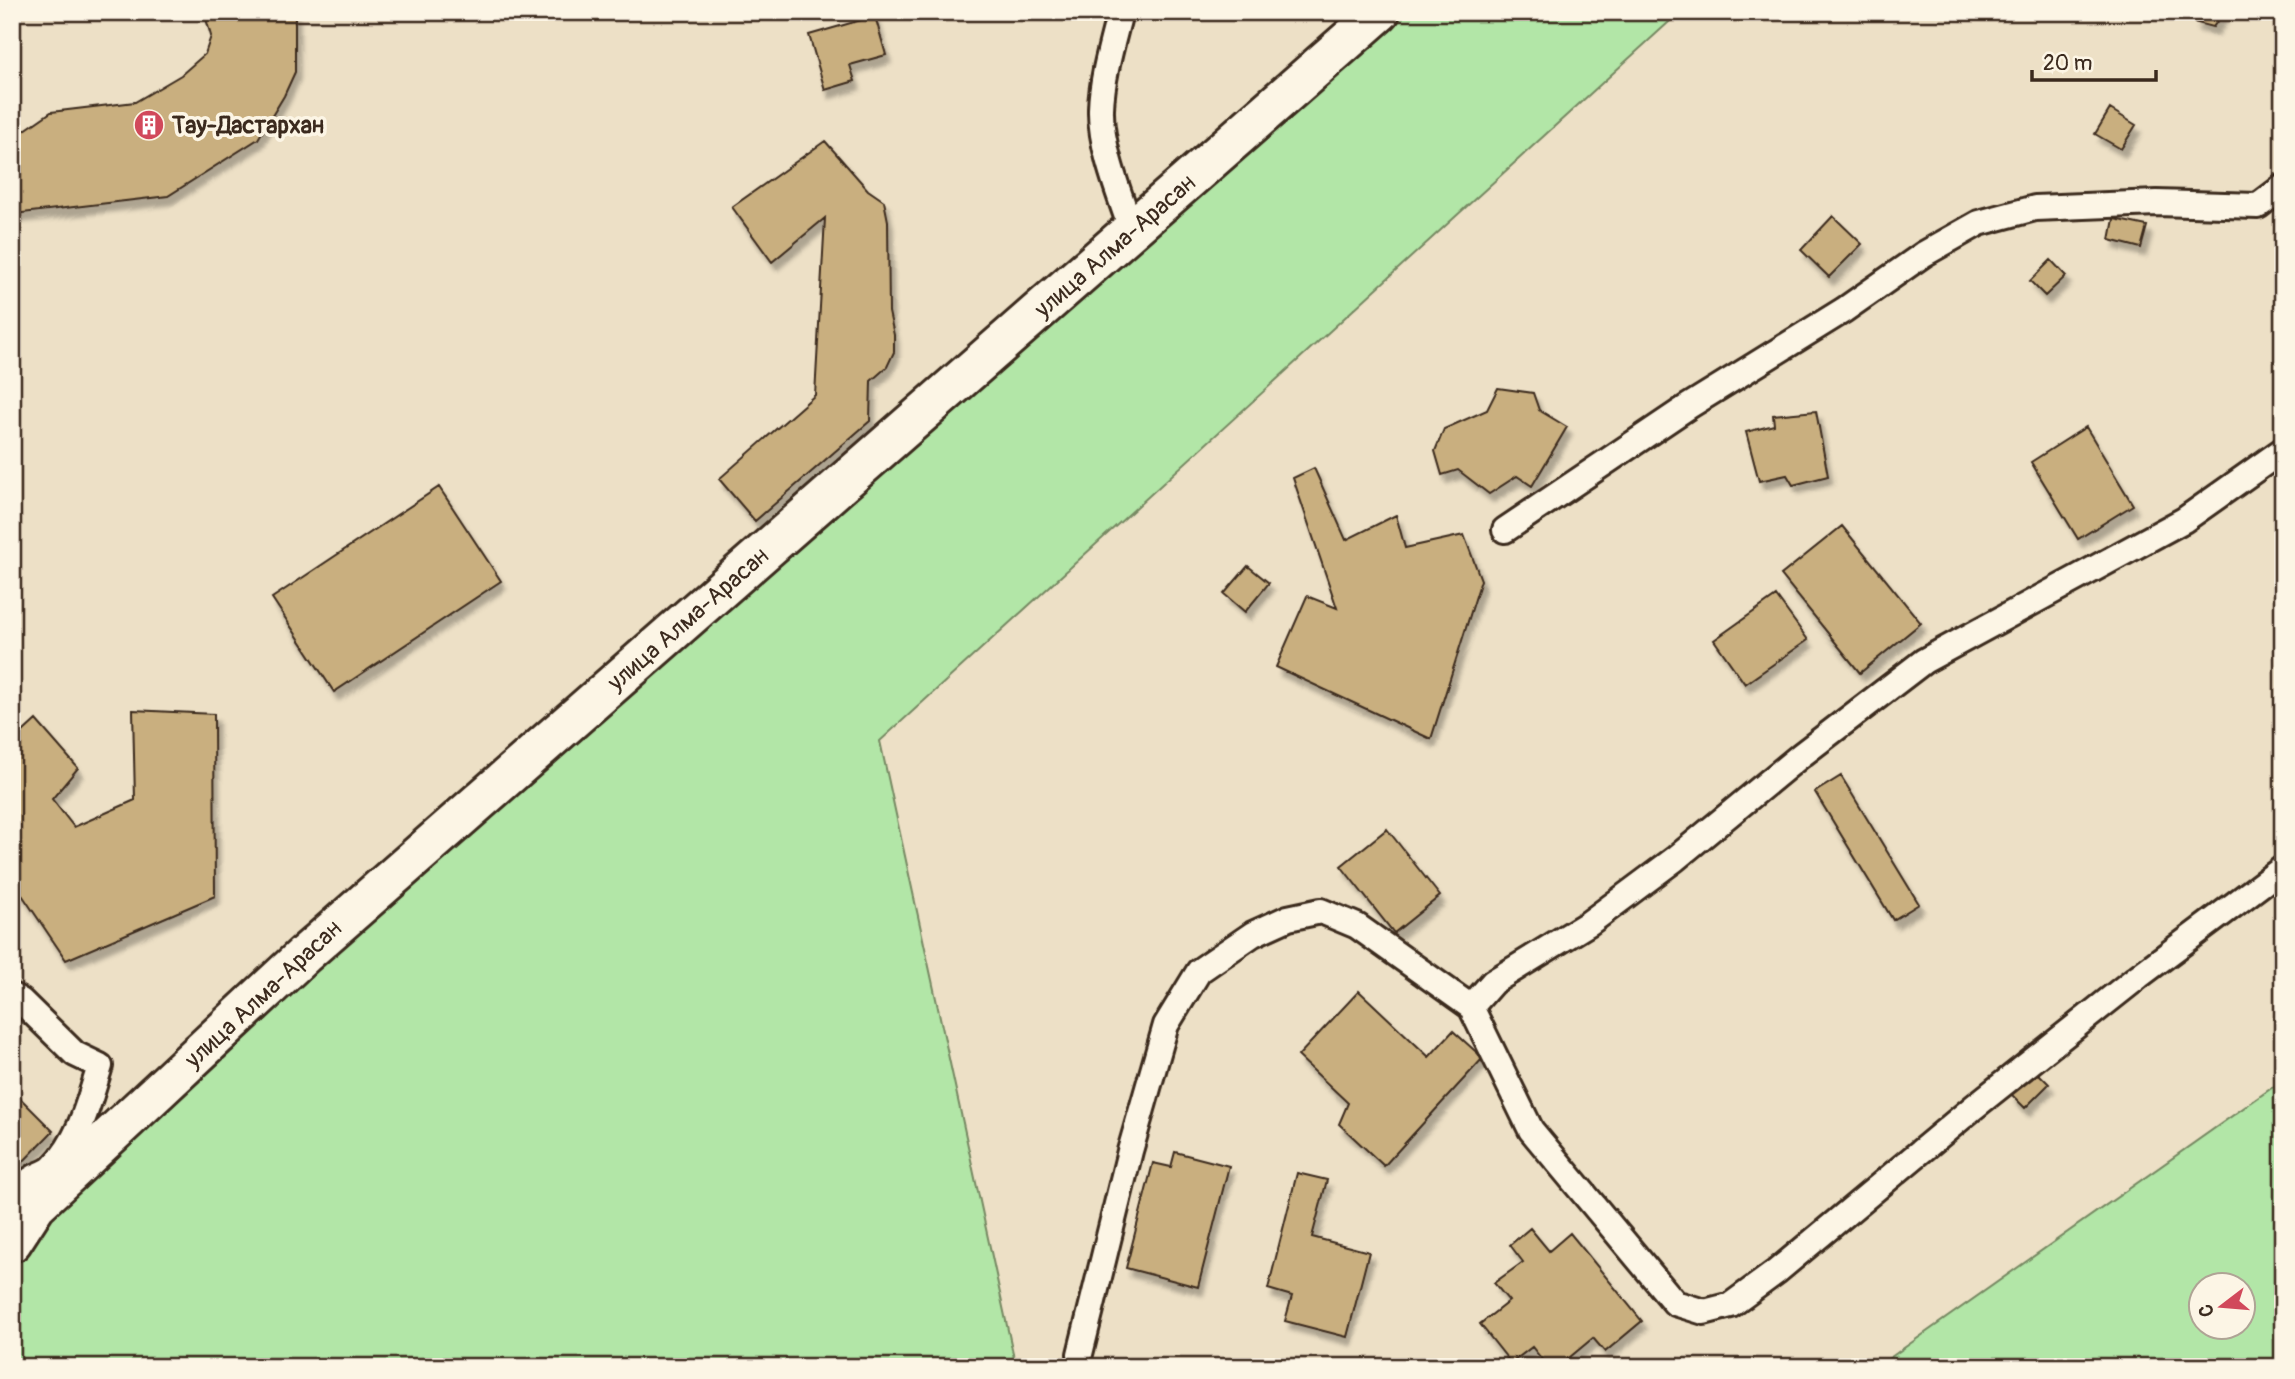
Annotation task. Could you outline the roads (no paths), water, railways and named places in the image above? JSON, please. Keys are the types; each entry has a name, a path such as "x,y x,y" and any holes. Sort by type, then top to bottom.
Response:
{"main road":[{"name":"улица Алма-Арасан","path":"12,1242 36,1205 304,955 1380,12"}],"lane":[{"path":"1120,12 1108,61 1101,111 1110,165 1132,231"},
{"path":"1504,530 1689,406 1844,310 1924,254 1979,223 2035,208 2157,203 2258,206 2283,187"},
{"path":"1471,1007 1493,982 1589,923 1675,859 1800,756 1924,661 2184,520 2283,450"},
{"path":"1080,1354 1130,1151 1166,1025 1199,971 1253,934 1288,918 1321,911 1357,926 1471,1007 1531,1130 1675,1303 1704,1312 1731,1305 1776,1272 1974,1107 2139,976 2283,868"},
{"path":"12,996 75,1054 100,1066 79,1130 53,1168 28,1180 24,1189 36,1205"}],"place":[{"name":"Тау-Дастархан","path":"149,125"}]}
